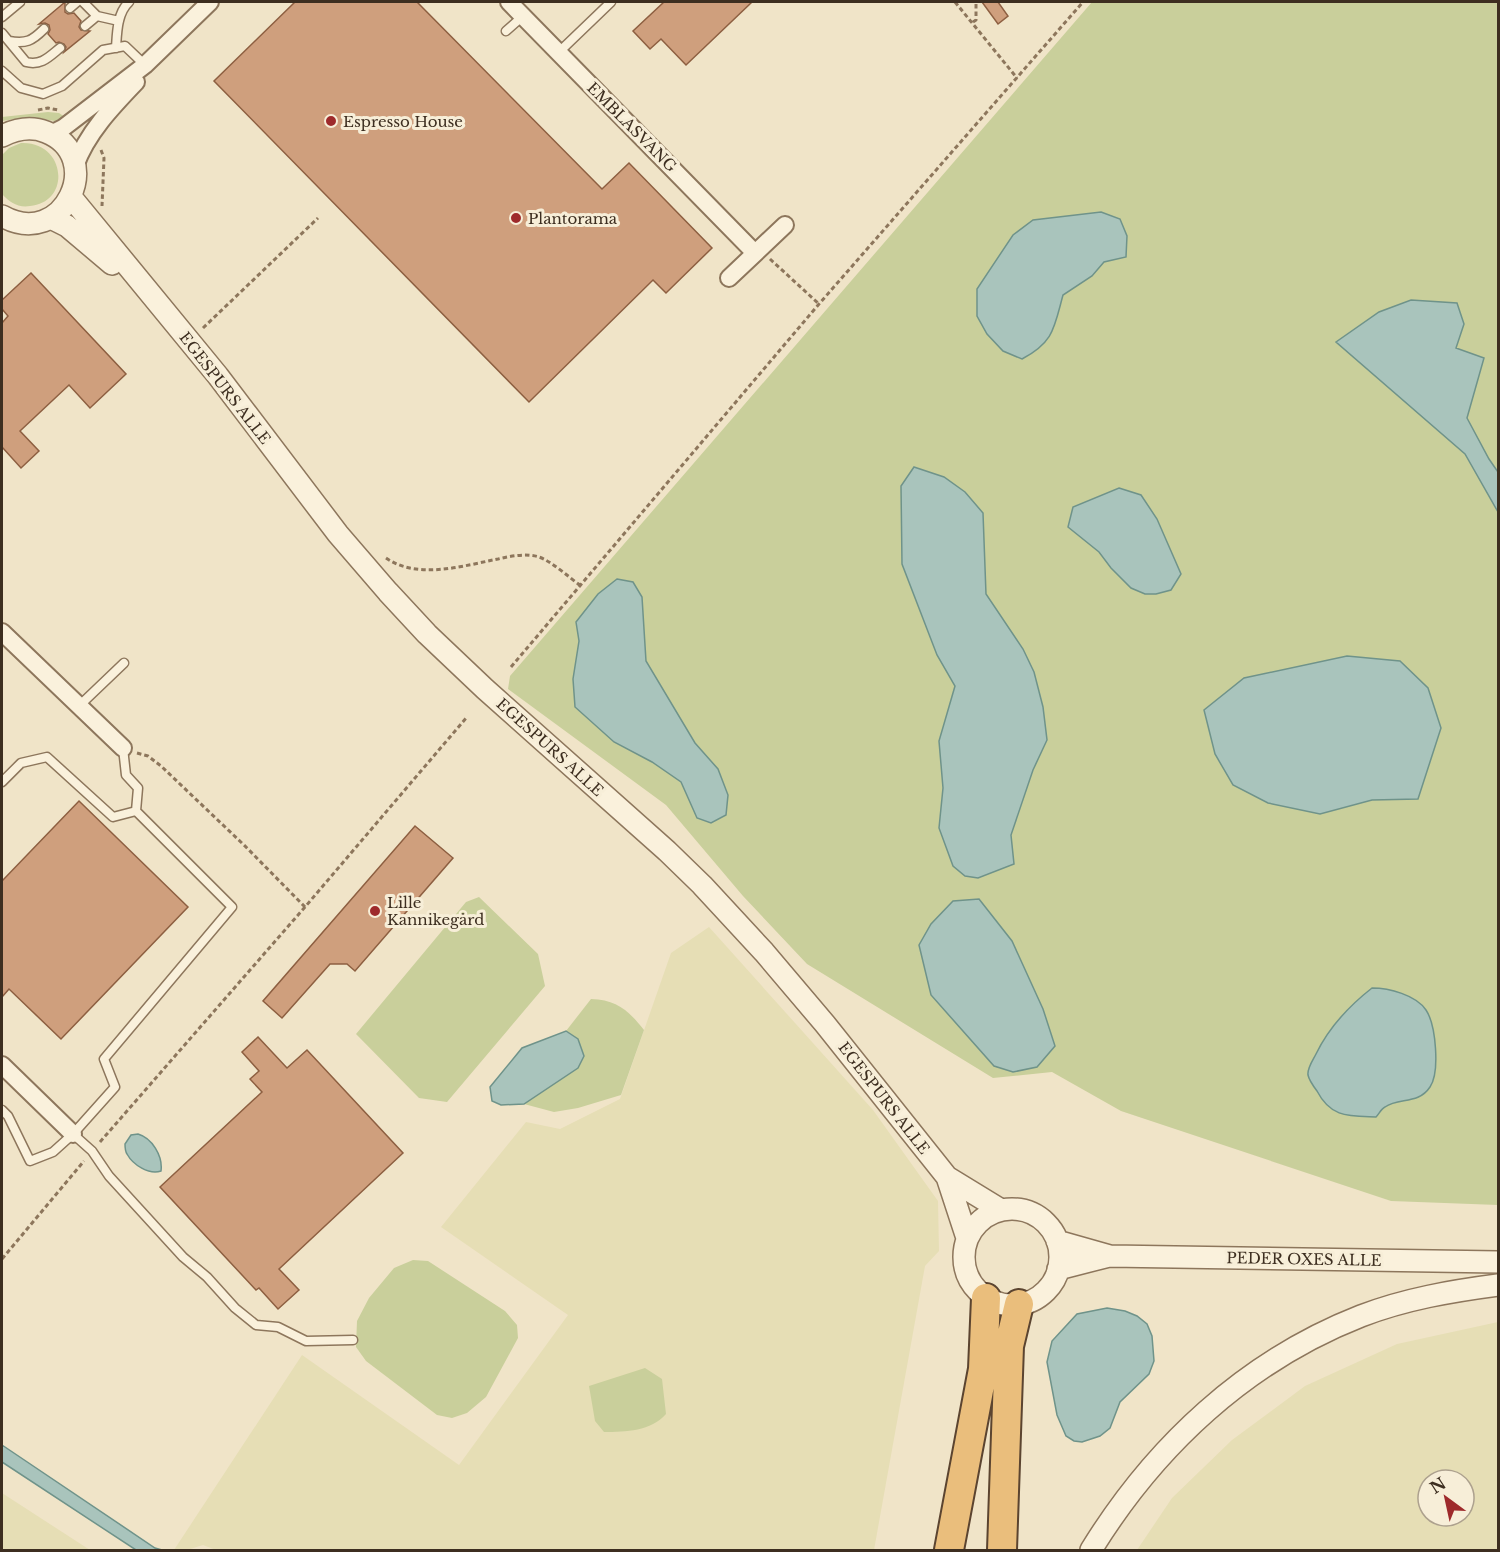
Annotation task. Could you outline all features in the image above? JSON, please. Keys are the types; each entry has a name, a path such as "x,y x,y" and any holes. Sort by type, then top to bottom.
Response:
{"highway":[{"path":"950,1551 983,1369 986,1298"},
{"path":"1002,1551 1009,1346 1019,1304"}],"street":[{"path":"51,134 75,119 145,66 210,2"},
{"name":"EMBLASVANG","path":"509,2 755,253"},
{"path":"2,216 20,223 31,224 51,218 65,206 75,188 75,166 81,148 136,82 145,66"},
{"path":"2,136 14,130 39,129 51,134 66,147 75,166"},
{"name":"EGESPURS ALLE","path":"70,197 218,376 338,534 388,592 452,657 702,885 747,933 817,1015 946,1178 968,1238"},
{"name":"EGESPURS ALLE","path":"51,218 67,226 107,259 161,309"},
{"path":"729,278 784,225"},
{"path":"2,632 123,748"},
{"path":"2,1065 73,1134"},
{"name":"EGESPURS ALLE","path":"946,1178 1001,1210"},
{"path":"1012,1208 1035,1215 1044,1221 1057,1241 1060,1255 1053,1282 1032,1300 1019,1304 1002,1304 986,1298 974,1286 966,1271 963,1254 975,1225 1001,1210 1012,1208"},
{"name":"PEDER OXES ALLE","path":"1057,1241 1110,1256 1498,1262"},
{"name":"PEDER OXES ALLE","path":"1058,1269 1110,1256"},
{"path":"1091,1551 1119,1508 1153,1464 1183,1431 1240,1383 1280,1356 1319,1334 1373,1312 1451,1292 1498,1286"}],"lane":[{"path":"2,17 20,2"},
{"path":"70,8 77,2"},
{"path":"83,2 97,16 119,21"},
{"path":"116,48 119,21 124,6 129,2"},
{"path":"559,52 611,2"},
{"path":"85,26 97,16"},
{"path":"506,31 523,16"},
{"path":"9,41 23,44 32,41 44,29"},
{"path":"2,33 26,62 32,64 46,60 60,48"},
{"path":"2,72 21,88 43,94 62,86 103,50 125,46 145,66"},
{"path":"79,706 124,663"},
{"path":"2,1110 8,1116 30,1161 53,1152 73,1134 115,1087 104,1059 232,907 136,811 138,788 126,775 123,748"},
{"path":"2,782 21,763 47,757 113,817 136,811"},
{"path":"73,1134 92,1151 109,1176 183,1257 207,1277 235,1308 256,1325 278,1327 306,1341 352,1340"}],"path":[{"path":"955,2 1017,78"},
{"path":"973,22 976,20 976,2"},
{"path":"511,667 819,304 1083,2"},
{"path":"29,111 48,108 65,111 75,119"},
{"path":"91,134 100,145 104,158 102,206"},
{"path":"203,328 318,218"},
{"path":"755,253 766,254 819,304"},
{"path":"196,320 209,335"},
{"path":"377,553 397,566 419,570 446,568 518,555 540,557 581,586"},
{"path":"2,1258 467,717"},
{"path":"123,748 148,756 161,766 305,907"}],"shaded area":[{"path":"709,927 873,1110 938,1201 939,1251 925,1266 874,1550 216,1550 203,1545 187,1550 174,1550 302,1355 459,1465 568,1315 441,1227 526,1122 560,1129 620,1099 671,953"},
{"path":"1498,1322 1498,1550 1137,1550 1172,1498 1232,1440 1305,1386 1397,1344"},
{"path":"2,1493 90,1550 2,1550"}],"green space":[{"path":"1092,2 1498,2 1498,1205 1391,1201 1121,1111 1052,1072 993,1078 807,964 743,896 666,805 508,689 510,676"},
{"path":"59,113 65,117 55,121 29,117 2,121 2,117"},
{"path":"21,143 36,145 47,151 55,161 58,172 53,194 44,202 30,206 14,204 2,194 2,155 9,148"},
{"path":"479,897 538,954 545,986 447,1102 419,1098 356,1034 466,902"},
{"path":"591,999 608,1001 621,1007 644,1030 621,1095 578,1108 554,1112 524,1104 578,1039 566,1031"},
{"path":"413,1260 428,1261 505,1311 517,1325 518,1338 486,1397 467,1413 452,1418 437,1415 366,1361 356,1347 357,1321 369,1298 394,1268"},
{"path":"645,1368 662,1379 666,1414 646,1427 629,1431 604,1432 595,1421 589,1386"}],"water":[{"path":"1101,212 1120,219 1127,236 1126,257 1104,262 1092,276 1063,295 1051,333 1033,353 1022,359 1003,351 987,334 977,316 977,289 1013,235 1033,220"},
{"path":"1411,300 1457,303 1464,324 1456,348 1484,358 1467,418 1498,472 1498,512 1465,454 1336,342 1379,312"},
{"path":"914,467 944,477 965,492 983,513 986,594 1023,649 1034,672 1043,707 1047,740 1033,770 1011,835 1014,864 978,878 965,876 953,866 939,828 943,788 939,741 955,686 937,655 902,564 901,486"},
{"path":"1119,488 1141,495 1157,519 1181,574 1171,590 1145,594 1131,588 1099,552 1068,527 1073,507"},
{"path":"617,579 633,582 642,597 646,661 695,743 718,769 728,795 726,815 711,823 697,818 681,782 652,762 614,742 575,707 573,679 579,641 576,622 598,594"},
{"path":"1347,656 1400,661 1428,688 1441,728 1418,799 1372,800 1320,814 1268,803 1233,785 1215,754 1204,710 1244,678"},
{"path":"979,899 1012,941 1043,1009 1055,1046 1037,1067 1013,1072 994,1066 931,995 919,945 931,924 953,901"},
{"path":"1372,988 1402,993 1416,1000 1426,1010 1434,1037 1436,1060 1433,1080 1425,1093 1414,1099 1390,1104 1376,1117 1342,1114 1322,1100 1309,1079 1308,1070 1333,1026 1355,1002"},
{"path":"566,1031 578,1039 584,1056 578,1068 524,1104 501,1105 492,1101 490,1087 522,1048"},
{"path":"138,1134 148,1139 156,1148 161,1171 151,1172 142,1168 133,1162 125,1151 125,1144 131,1135"},
{"path":"1107,1308 1125,1311 1137,1316 1147,1324 1152,1336 1154,1361 1149,1374 1120,1402 1110,1428 1100,1436 1082,1442 1074,1441 1066,1436 1057,1415 1047,1362 1052,1341 1077,1314"},
{"path":"2,1445 155,1548 162,1550 136,1550 2,1462"}],"building":[{"path":"65,2 65,12 74,13 81,21 79,27 81,30 90,31 64,52 66,47 64,44 56,43 48,34 49,25 39,24"},
{"name":"Plantorama","path":"295,2 417,2 602,189 629,163 712,248 666,293 653,280 529,402 214,81"},
{"path":"664,2 752,2 686,65 661,39 650,49 633,31"},
{"path":"982,2 998,2 1008,16 998,24"},
{"path":"31,273 126,374 90,408 69,385 20,431 39,451 21,468 2,447 2,323 8,316 2,309 2,300"},
{"path":"79,801 188,907 61,1039 9,989 2,997 2,881"},
{"name":"Lille Kannikegård","path":"415,826 453,858 355,971 347,964 330,964 282,1018 263,1001"},
{"path":"258,1037 287,1068 307,1050 403,1153 279,1269 299,1290 278,1309 259,1288 256,1290 160,1187 262,1092 250,1079 259,1071 242,1052"}],"place":[{"name":"Espresso House","path":"331,121"},
{"name":"Plantorama","path":"516,218"},
{"name":"Lille Kannikegård","path":"375,911"}]}
